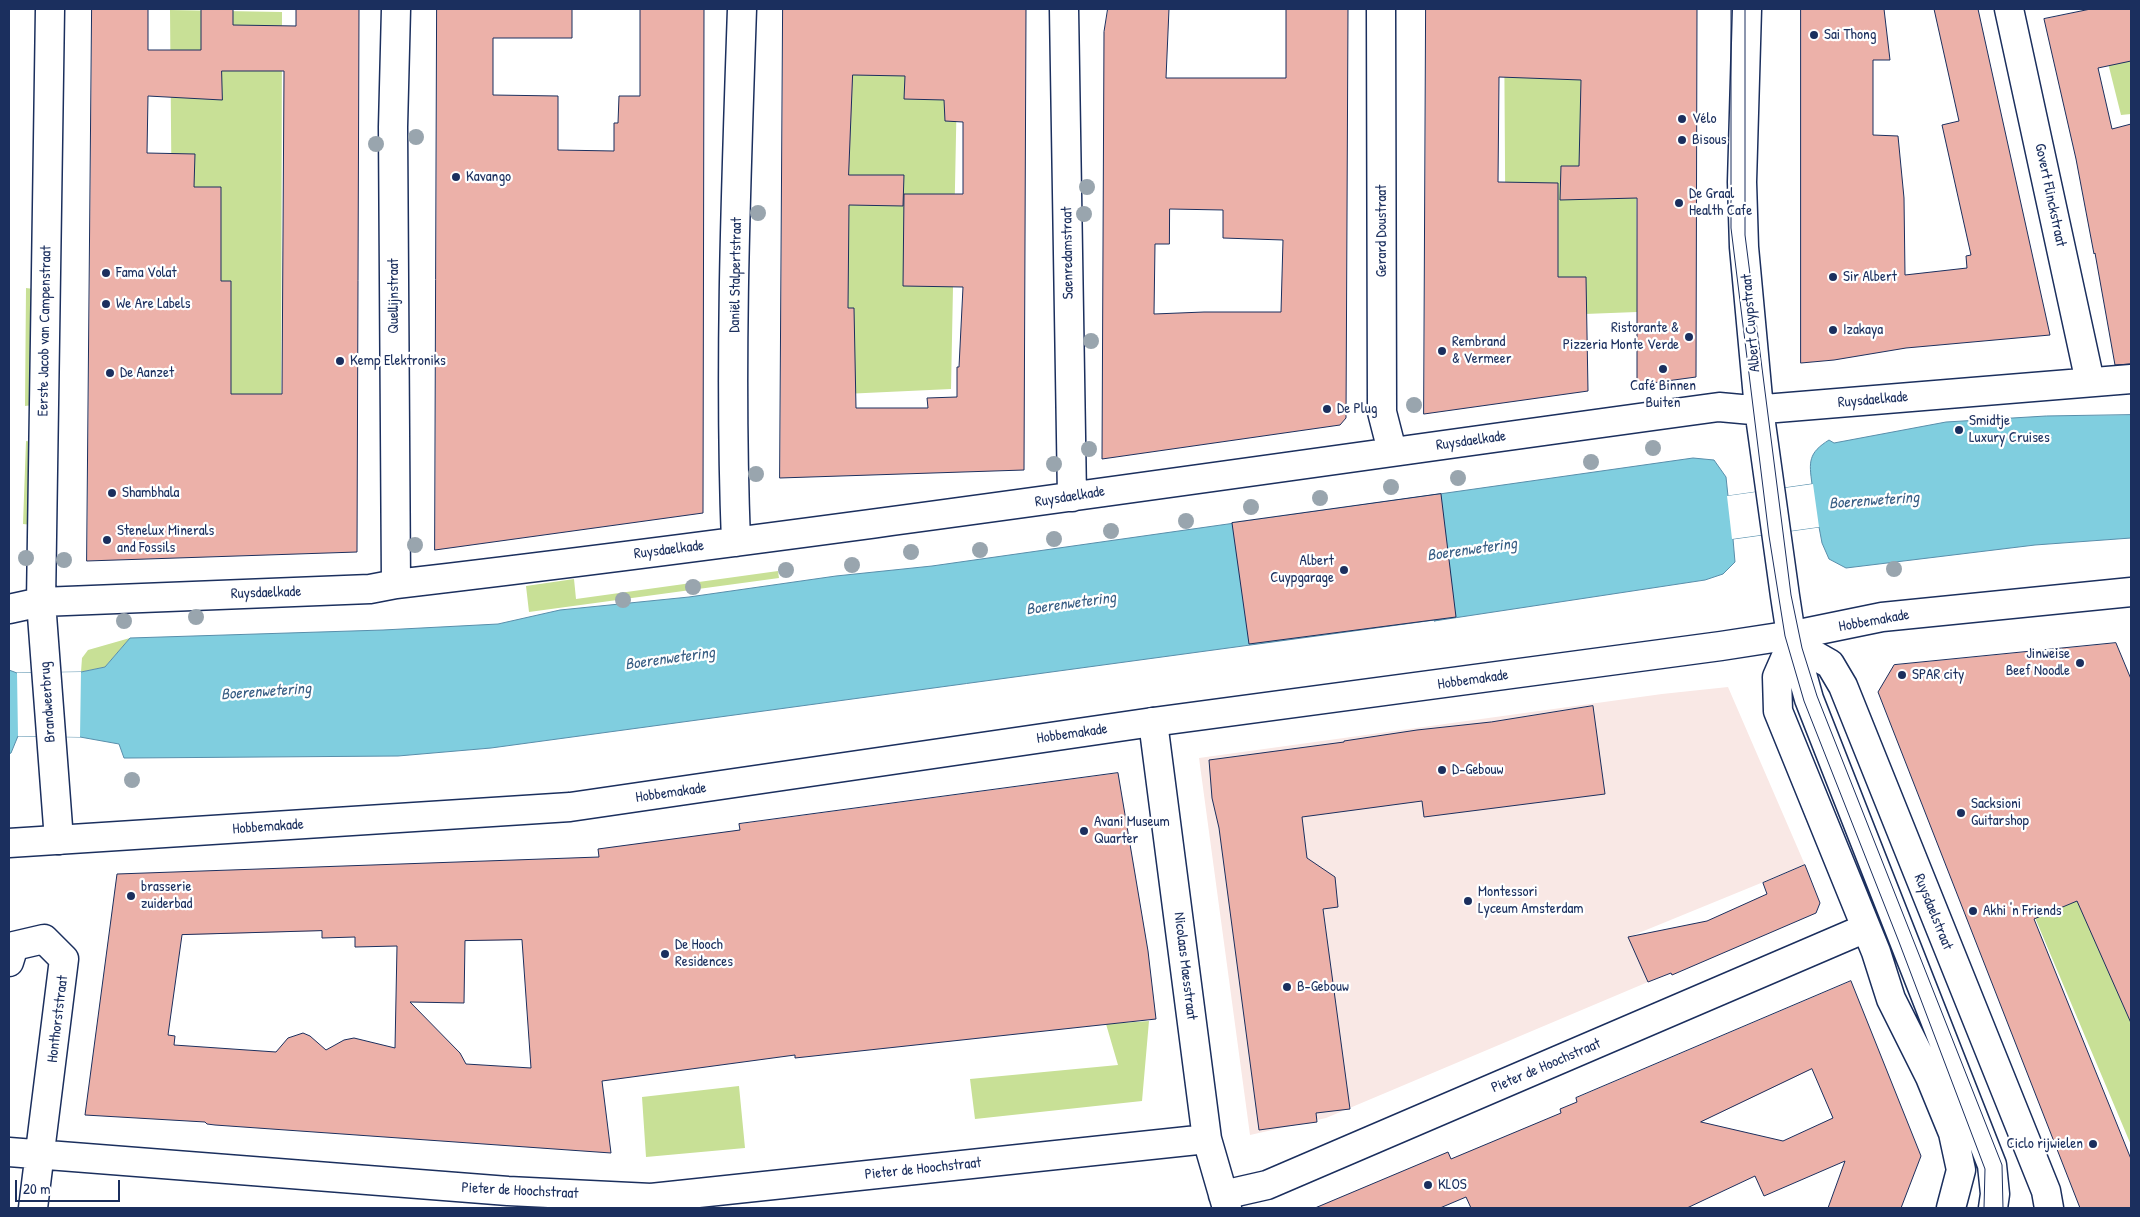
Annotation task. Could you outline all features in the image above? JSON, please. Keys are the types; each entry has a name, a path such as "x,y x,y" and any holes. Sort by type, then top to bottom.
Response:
{"street":[{"name":"Eerste Jacob van Campenstraat","path":"44,653 41,602 50,9"},
{"name":"Quellijnstraat","path":"396,9 393,127 396,584"},
{"name":"Daniël Stalpertstraat","path":"736,542 733,462 737,161 742,9"},
{"name":"Saenredamstraat","path":"1064,9 1070,468 1072,497"},
{"name":"Gerard Doustraat","path":"1381,9 1382,412 1392,452"},
{"name":"Albert Cuypstraat","path":"1747,9 1742,182 1744,247 1759,409 1791,635"},
{"name":"Govert Flinckstraat","path":"2009,9 2090,382"},
{"name":"Ruysdaelkade","path":"9,608 41,602 370,589 396,584 736,542 1072,497 1719,407 1759,409 2131,379"},
{"name":"Hobbemakade","path":"9,843 570,807 1154,722 1791,635 1882,617 2131,592"},
{"path":"1791,635 1788,652 1777,677 1778,711 1866,928 1891,999 1930,1078 1953,1133 1961,1170 1951,1208"},
{"path":"1791,635 1809,699 1992,1165 1995,1194 1993,1208"},
{"name":"Ruysdaelstraat","path":"1791,635 1802,648 1830,664 1842,686 2046,1191 2049,1208"},
{"name":"Brandweerbrug","path":"44,653 59,840"},
{"name":"Nicolaas Maesstraat","path":"1154,722 1207,1139 1225,1202"},
{"name":"Pieter de Hoochstraat","path":"1225,1202 1866,928"},
{"name":"Honthorststraat","path":"10,951 44,939 64,959 33,1208"},
{"name":"Pieter de Hoochstraat","path":"41,1155 651,1203 1207,1139"},
{"path":"9,1152 41,1155"}],"shaded area":[{"name":"Montessori Lyceum Amsterdam","path":"1728,687 1805,865 1629,937 1648,982 1326,1118 1250,1135 1199,758 1662,694"}],"green space":[{"path":"170,10 282,12 281,469 174,470"},
{"path":"1504,14 1635,16 1637,312 1506,317"},
{"path":"958,34 951,389 844,394 851,37"},
{"path":"2131,57 2131,114 2121,115 2108,63"},
{"path":"26,288 34,289 33,405 25,406"},
{"path":"26,441 33,442 32,525 23,524"},
{"path":"778,571 779,578 529,612 526,586 574,579 576,599"},
{"path":"130,638 105,667 81,672 82,658 88,650"},
{"path":"2045,710 2131,913 2131,1145 1962,745"},
{"path":"1149,1021 1142,1101 975,1119 970,1079 1118,1065 1106,1024"},
{"path":"739,1086 745,1148 646,1157 642,1097"}],"water":[{"name":"Boerenwetering","path":"2131,415 2131,538 2035,545 1846,568 1829,559 1822,543 1819,527 1733,539 1735,562 1723,574 1705,580 1434,621 1442,619 491,748 398,756 124,758 119,744 80,737 18,736 9,754 9,670 17,673 81,672 105,667 130,638 383,630 498,624 560,610 689,597 836,576 932,566 1693,458 1714,460 1726,477 1728,496 1812,484 1810,470 1812,459 1817,449 1829,440 1834,443 1946,422 2046,416"}],"pier":[{"path":"1813,484 1819,527 1732,539 1727,496"},
{"path":"81,672 80,737 18,736 17,673"}],"building":[{"path":"92,9 148,9 148,50 201,50 201,9 233,9 233,25 296,26 296,9 359,9 357,552 87,561","holes":["222,71 284,71 282,394 231,394 231,281 221,281 221,187 194,187 195,154 147,153 148,96 222,100"]},
{"path":"437,9 572,9 572,38 493,38 493,95 558,96 558,150 614,151 614,123 618,123 619,96 640,96 640,9 704,9 703,513 435,550"},
{"path":"783,9 1026,9 1024,470 780,478","holes":["853,75 905,76 904,99 944,100 945,121 963,122 963,194 904,194 903,286 963,287 959,367 957,367 957,397 927,398 928,408 856,408 854,308 848,308 849,205 903,206 904,175 849,175"]},
{"path":"1108,9 1169,9 1166,78 1286,78 1286,9 1348,9 1346,418 1340,425 1102,459 1104,32","holes":["1170,209 1223,210 1223,238 1283,240 1281,312 1154,314 1155,244 1169,244"]},
{"path":"1426,9 1697,9 1696,377 1637,385 1637,198 1560,200 1561,166 1579,166 1581,80 1499,77 1498,182 1558,183 1558,277 1586,277 1588,391 1424,414"},
{"path":"1801,9 1884,9 1890,60 1873,60 1873,135 1898,136 1904,198 1905,275 1967,268 1966,256 1971,255 1942,125 1959,121 1934,9 1978,9 2050,335 1906,348 1834,360 1801,363"},
{"path":"2091,9 2131,9 2131,61 2098,68 2112,129 2131,124 2131,364 2115,365 2076,159 2044,19"},
{"name":"Albert Cuypgarage","path":"1441,494 1456,617 1249,644 1232,523"},
{"path":"2116,643 2131,679 2131,1023 2077,901 2034,919 2131,1159 2131,1208 2080,1208 1878,692 1894,665"},
{"path":"1593,706 1605,794 1424,817 1422,801 1302,817 1307,858 1335,877 1338,907 1323,909 1350,1109 1316,1113 1317,1122 1259,1130 1219,828 1212,798 1209,760 1417,730 1491,722"},
{"path":"1118,773 1148,951 1156,1019 795,1058 795,1055 602,1081 611,1153 215,1125 205,1122 85,1115 117,874 599,857 598,849 740,830 739,824","holes":["322,931 322,938 355,937 355,947 397,946 395,1048 354,1038 344,1040 326,1050 310,1036 303,1033 288,1038 276,1052 174,1045 175,1036 168,1035 182,935","522,940 531,1068 466,1064 460,1053 410,1002 464,1003 465,941"]},
{"path":"1805,865 1820,903 1816,913 1672,975 1671,973 1648,982 1628,937 1707,921 1767,894 1763,883"},
{"path":"1851,981 1921,1156 1901,1208 1828,1208 1845,1161 1764,1196 1755,1176 1687,1208 1471,1208 1466,1197 1440,1208 1315,1208 1448,1152 1451,1159 1561,1113 1560,1109 1577,1102 1576,1098","holes":["1812,1069 1833,1118 1783,1141 1701,1122"]}],"tram line":[{"path":"1731,9 1731,228 1769,536 1785,636 1804,701 1899,942 1985,1169 1984,1208"},
{"path":"1745,9 1745,235 1791,595 1802,648 1817,696 2002,1165 2003,1208"}],"place":[{"name":"Sai Thong","path":"1814,35"},
{"name":"Vélo","path":"1682,119"},
{"name":"Bisous","path":"1682,140"},
{"name":"Kavango","path":"456,177"},
{"name":"De Graal Health Cafe","path":"1679,203"},
{"name":"Fama Volat","path":"106,273"},
{"name":"Sir Albert","path":"1833,277"},
{"name":"We Are Labels","path":"106,304"},
{"name":"Izakaya","path":"1833,330"},
{"name":"Ristorante & Pizzeria Monte Verde","path":"1689,337"},
{"name":"Rembrand & Vermeer","path":"1442,351"},
{"name":"Kemp Elektroniks","path":"340,361"},
{"name":"Café Binnen Buiten","path":"1663,369"},
{"name":"De Aanzet","path":"110,373"},
{"name":"De Plug","path":"1327,409"},
{"name":"Smidtje Luxury Cruises","path":"1959,430"},
{"name":"Shambhala","path":"112,493"},
{"name":"Stenelux Minerals and Fossils","path":"107,540"},
{"name":"Albert Cuypgarage","path":"1344,570"},
{"name":"Jinweise Beef Noodle","path":"2080,663"},
{"name":"SPAR city","path":"1902,675"},
{"name":"D-Gebouw","path":"1442,770"},
{"name":"Sacksioni Guitarshop","path":"1961,813"},
{"name":"Avani Museum Quarter","path":"1084,831"},
{"name":"brasserie zuiderbad","path":"131,896"},
{"name":"Montessori Lyceum Amsterdam","path":"1468,901"},
{"name":"Akhi 'n Friends","path":"1973,911"},
{"name":"De Hooch Residences","path":"665,954"},
{"name":"B-Gebouw","path":"1287,987"},
{"name":"Ciclo rijwielen","path":"2093,1144"},
{"name":"KLOS","path":"1428,1185"}]}
